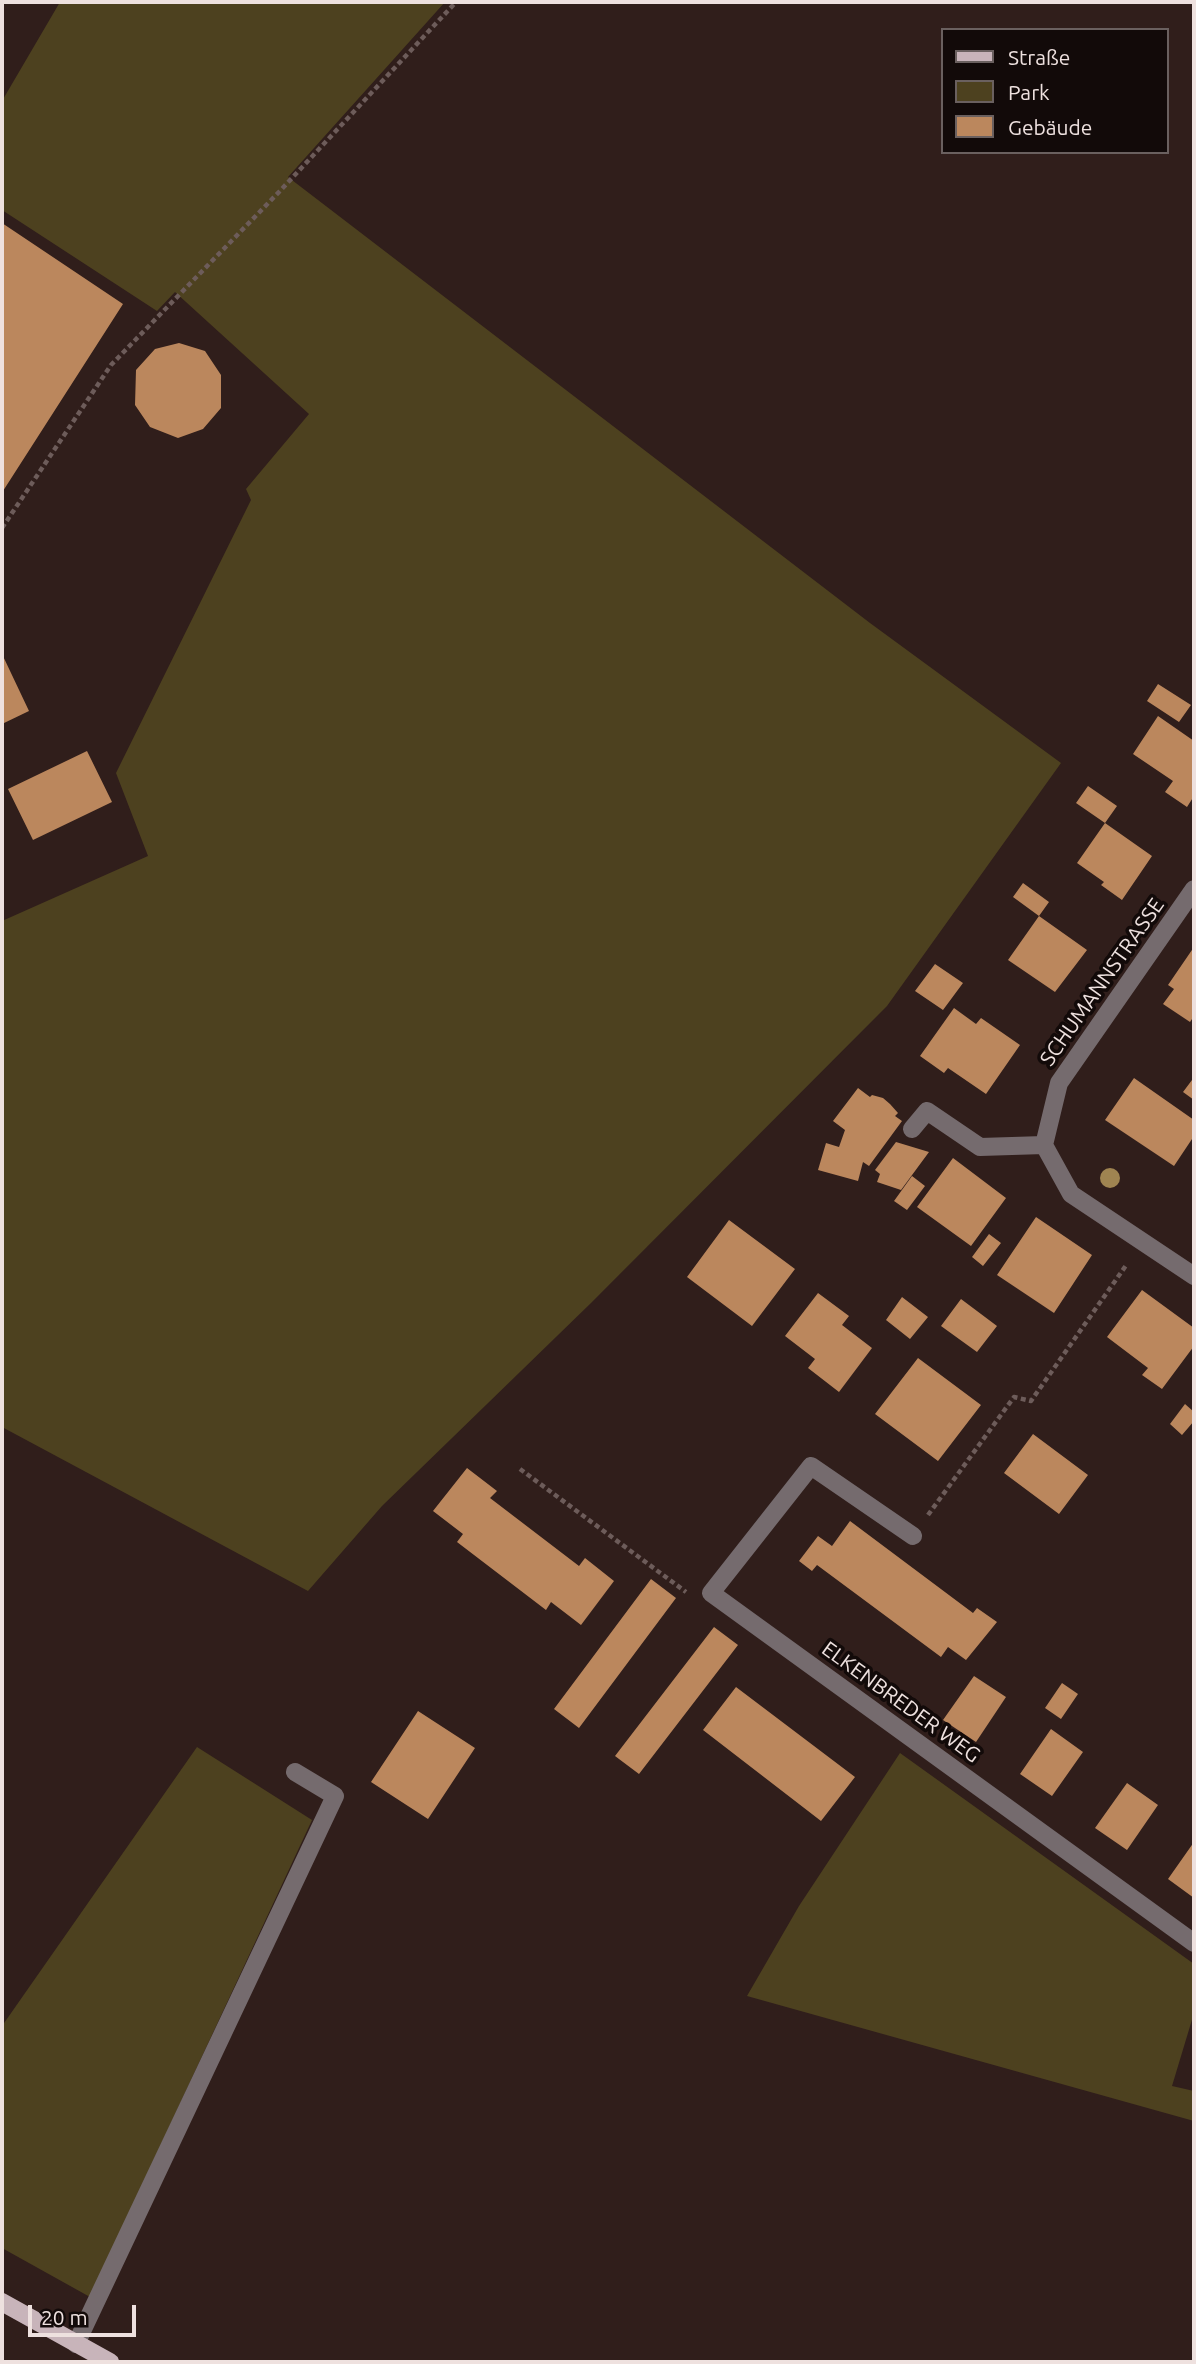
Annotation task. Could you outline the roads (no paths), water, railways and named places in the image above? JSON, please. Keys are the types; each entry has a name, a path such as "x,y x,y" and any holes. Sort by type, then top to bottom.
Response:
{"main road":[{"path":"2,2302 110,2362"}],"street":[{"name":"SCHUMANNSTRASSE","path":"1044,1145 1059,1083 1194,889"},
{"path":"912,1129 927,1111 980,1147 1044,1145 1071,1194 1194,1276"},
{"name":"ELKENBREDER WEG","path":"913,1536 811,1466 711,1593 1194,1943"},
{"path":"76,2344 335,1796 295,1772"}]}
